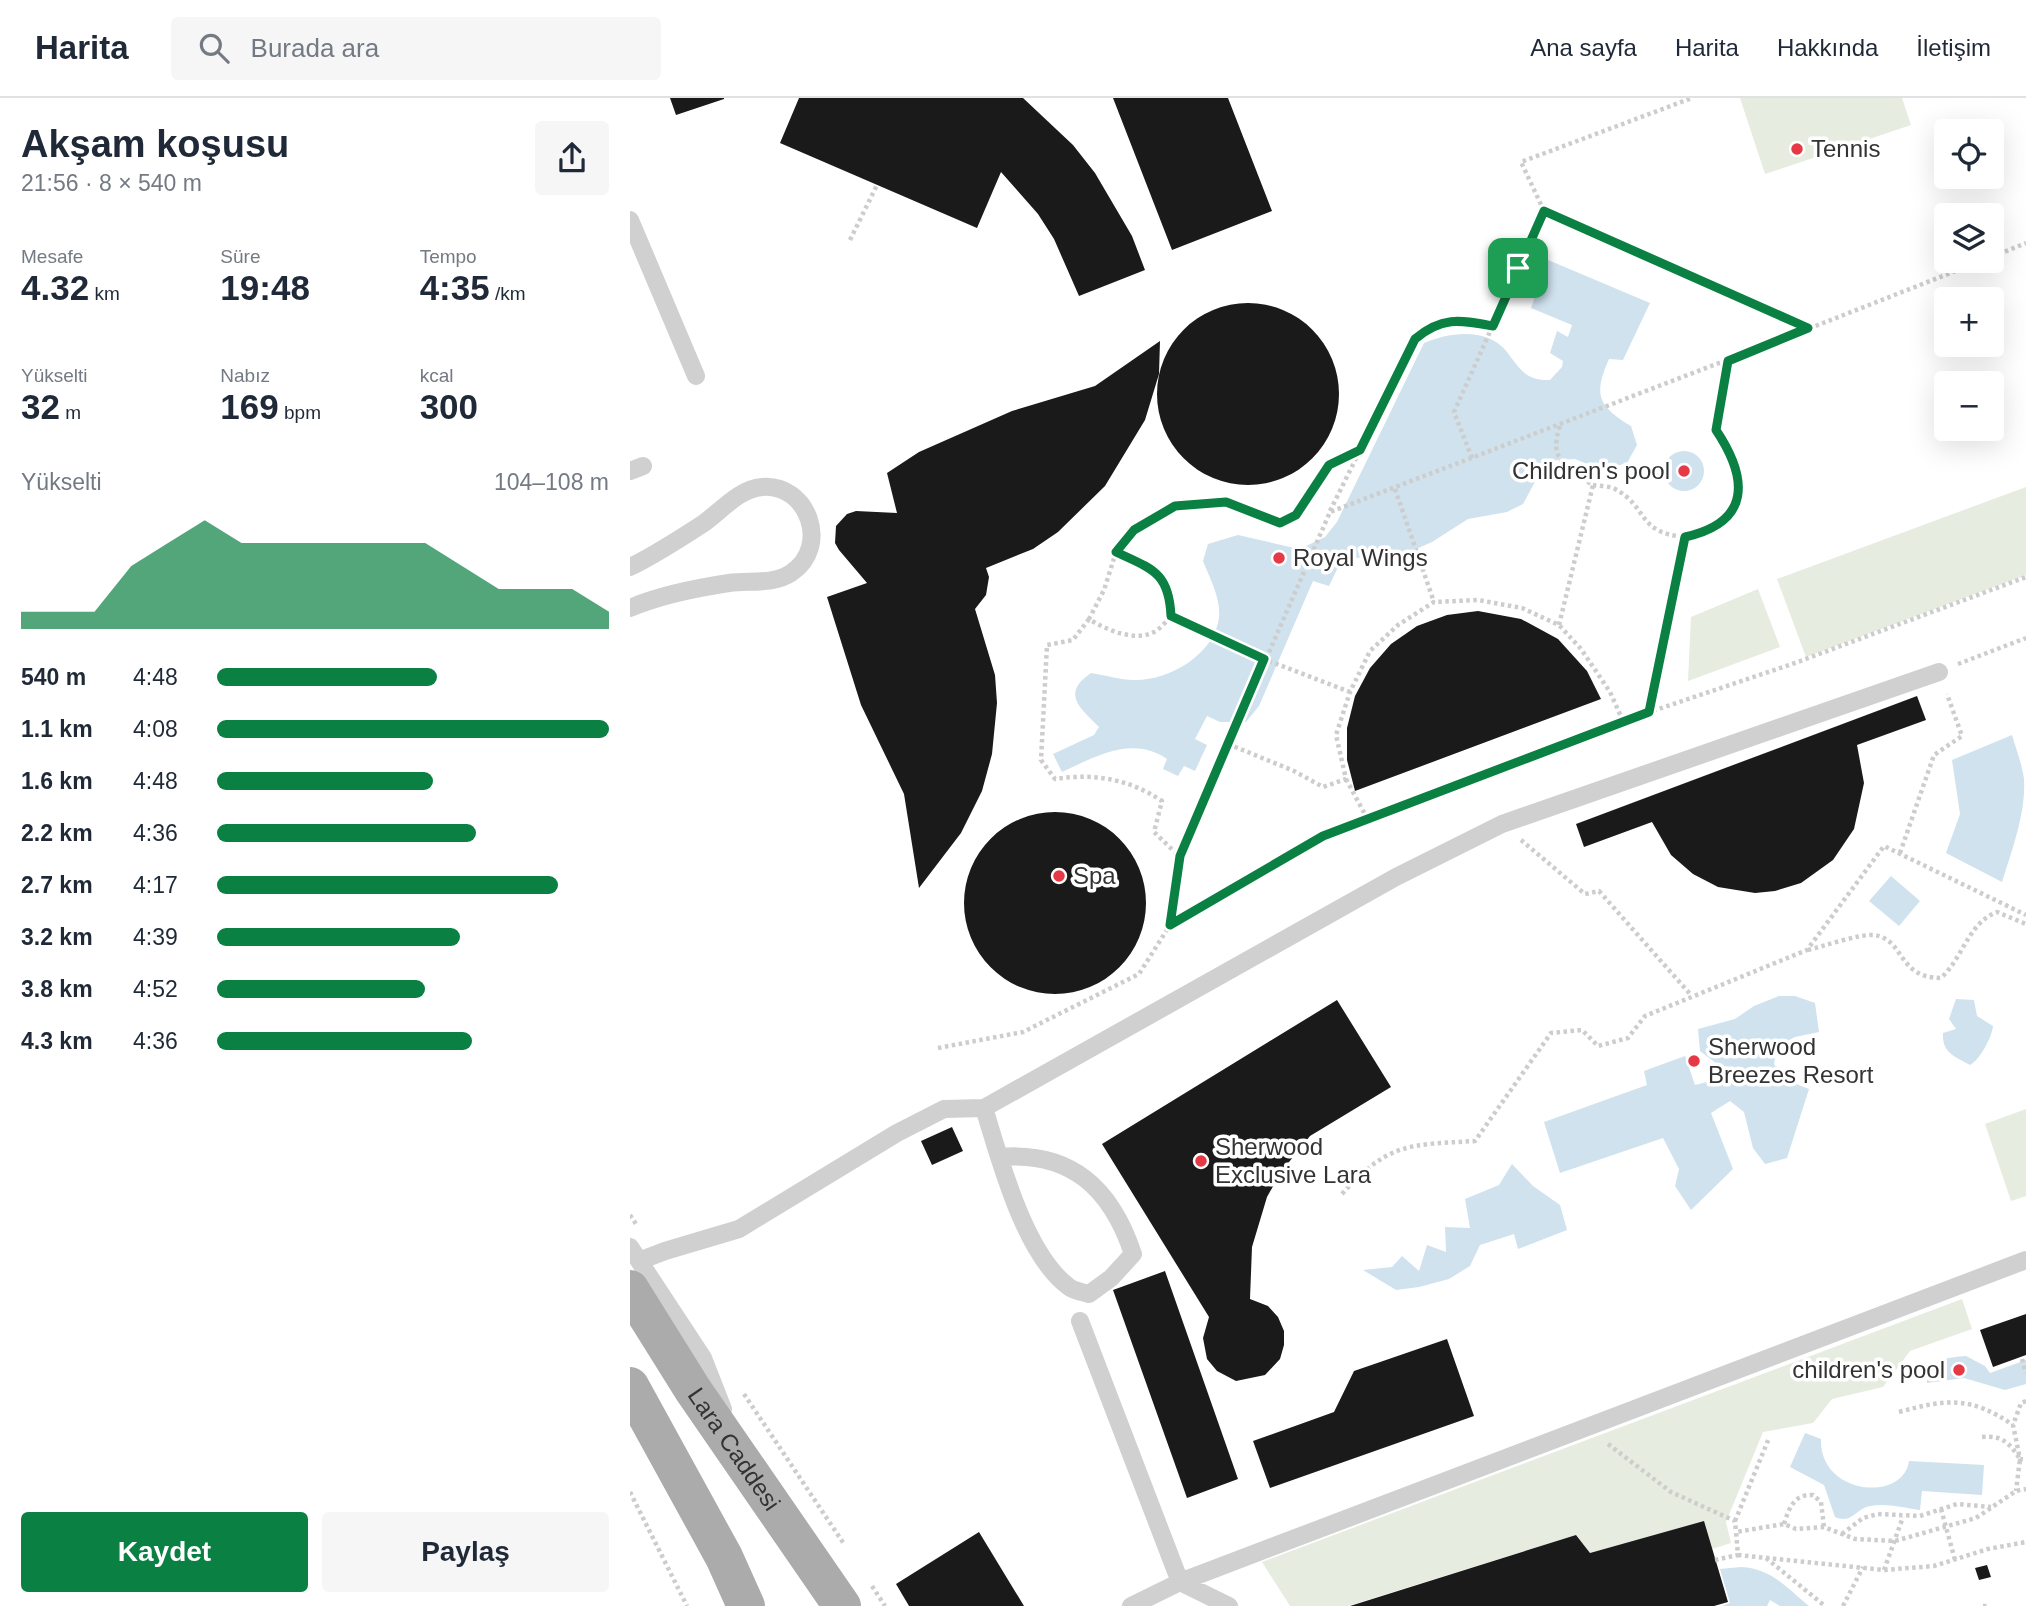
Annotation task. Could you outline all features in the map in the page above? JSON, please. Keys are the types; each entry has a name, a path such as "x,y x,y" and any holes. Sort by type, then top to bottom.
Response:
{"main road":[{"name":"Lara Caddesi","path":"638,1263 748,1471 856,1594"},
{"path":"630,1386 724,1557 746,1606"}],"lane":[{"path":"630,220 696,376"},
{"path":"630,567 701,524 750,489 778,488 790,494 809,515 812,528 808,554 792,573 780,578 729,583 649,600 630,608"},
{"path":"638,1263 739,1229 897,1133 944,1109 984,1108 1396,877 1502,824 1939,672"},
{"path":"984,1108 1000,1157 1022,1221 1050,1268 1070,1288 1089,1294 1111,1278 1133,1254 1125,1231 1083,1174 1028,1155 1000,1157"},
{"path":"1131,1606 1180,1582 2026,1260"},
{"path":"1080,1321 1180,1582 1229,1606"}],"path":[{"path":"1692,98 1521,162 1544,211 1808,328"},
{"path":"850,240 877,185"},
{"path":"1472,458 1454,412 1544,211"},
{"path":"2004,252 2026,243"},
{"path":"1330,512 1728,361 1950,273"},
{"path":"938,1048 1023,1032 1139,974 1170,925 1180,856 1264,659 1330,512 1415,339 1430,326 1456,320 1493,326"},
{"path":"1561,425 1554,442 1562,464 1593,485 1614,489 1634,505 1647,525 1666,535 1685,537 1707,532 1724,520 1736,501 1739,473 1731,452 1716,430 1728,361"},
{"path":"1180,856 1154,832 1162,801 1143,788 1113,778 1075,776 1055,779 1041,760 1046,645 1073,640 1089,619 1104,590 1116,552 1134,530 1175,506 1226,502 1280,523 1296,515 1329,465 1360,450"},
{"path":"1559,625 1593,485"},
{"path":"1395,489 1434,602"},
{"path":"1649,712 1685,537"},
{"path":"1089,619 1129,635 1154,632 1171,616 1170,593 1160,575 1116,552"},
{"path":"1170,925 1323,836 1623,721 1794,663 2026,577"},
{"path":"1368,820 1346,779 1336,735 1350,692 1370,651 1398,625 1434,602 1478,600 1522,608 1559,625 1581,649 1610,692 1623,721"},
{"path":"1171,616 1264,659 1350,692"},
{"path":"1900,853 1934,755 1962,736 1939,672 2026,638"},
{"path":"1228,744 1294,771 1323,788 1346,779"},
{"path":"1502,824 1585,894 1599,891 1691,995"},
{"path":"1807,950 1884,846 2026,915"},
{"path":"1342,1194 1363,1170 1394,1149 1475,1141 1551,1033 1582,1030 1598,1046 1628,1038 1645,1016 1691,995 1807,950 1874,935 1888,941 1912,971 1925,978 1941,978 1951,968 1984,917 1997,912 2026,924"},
{"path":"630,1215 638,1263"},
{"path":"2022,1359 2026,1373"},
{"path":"739,1387 847,1548"},
{"path":"1899,1412 1939,1401 1954,1401 1996,1413 2013,1426"},
{"path":"2016,1490 2023,1460 2013,1426 2021,1403 2026,1401"},
{"path":"1982,1437 1996,1435 2008,1441 2023,1460"},
{"path":"1738,1555 1735,1521 1769,1438"},
{"path":"1604,1441 1671,1492 1735,1521"},
{"path":"1736,1531 1784,1524 1796,1529 1824,1527 1855,1539 1895,1541 1946,1528 1992,1508 2016,1490 2026,1489"},
{"path":"630,1492 687,1606"},
{"path":"1784,1524 1796,1499 1804,1494 1813,1495 1821,1502 1824,1527"},
{"path":"1842,1534 1863,1518 1878,1514 1920,1516 1941,1509 1973,1504 1992,1508"},
{"path":"1941,1509 1955,1560"},
{"path":"1884,1570 1903,1517"},
{"path":"1715,1560 1738,1555 1783,1562 1884,1570 1934,1566 1998,1546 2026,1542"},
{"path":"1764,1557 1825,1606"},
{"path":"1843,1606 1863,1567"},
{"path":"856,1594 885,1606"},
{"path":"1983,1606 1990,1606"}],"shaded area":[{"name":"Tennis","path":"1740,98 1902,98 1911,125 1765,174"},
{"path":"2026,487 2026,575 1806,657 1777,579"},
{"path":"1758,589 1780,647 1688,681 1691,617"},
{"path":"2026,1109 2026,1196 2011,1201 1985,1124"},
{"path":"1962,1299 1972,1329 1910,1351 1883,1387 1832,1399 1813,1423 1763,1432 1726,1522 1731,1543 1712,1549 1703,1522 1590,1553 1576,1535 1348,1606 1290,1606 1262,1562"}],"water":[{"path":"1548,260 1650,303 1623,360 1609,359 1601,382 1600,391 1605,406 1631,426 1637,445 1627,463 1601,470 1575,459 1546,461 1523,504 1507,512 1468,519 1432,542 1405,554 1342,559 1329,586 1313,581 1259,706 1246,722 1220,722 1207,716 1195,739 1207,745 1195,771 1184,766 1178,776 1163,769 1167,759 1154,752 1127,749 1100,755 1062,772 1053,754 1094,735 1099,727 1080,708 1075,695 1082,681 1091,673 1129,680 1161,676 1187,663 1208,643 1215,631 1219,611 1203,561 1208,544 1238,535 1290,547 1304,547 1325,537 1337,522 1424,343 1456,334 1479,335 1499,344 1529,376 1550,380 1562,367 1563,361 1550,353 1557,331 1568,337 1572,325 1531,308"},
{"name":"Children's pool","path":"1684,451 1698,457 1704,471 1698,485 1684,491 1670,485 1664,471 1670,457"},
{"path":"2012,735 2023,773 2024,792 2017,831 2002,882 1946,853 1960,814 1952,760"},
{"path":"1891,876 1920,901 1899,926 1869,901"},
{"path":"1779,996 1795,996 1815,1003 1819,1032 1795,1037 1777,1046 1774,1064 1783,1079 1809,1089 1787,1158 1765,1164 1753,1148 1744,1112 1730,1101 1711,1113 1733,1169 1691,1210 1675,1186 1679,1169 1663,1138 1560,1173 1544,1122 1647,1085 1644,1071 1685,1056 1695,1085 1715,1080 1717,1064 1700,1051 1698,1029 1735,1019 1754,1006"},
{"path":"1956,999 1974,1000 1977,1016 1993,1026 1985,1048 1970,1065 1950,1053 1943,1040 1943,1033 1956,1029 1949,1019"},
{"path":"1512,1164 1533,1186 1560,1205 1567,1230 1518,1249 1514,1234 1480,1245 1470,1266 1449,1279 1419,1287 1396,1290 1363,1270 1392,1267 1402,1256 1419,1271 1427,1245 1446,1252 1445,1227 1470,1228 1465,1199 1499,1185"},
{"name":"children's pool","path":"1966,1356 1985,1366 1990,1373 2026,1360 2026,1384 2005,1390 1964,1378 1927,1383 1930,1369 1939,1361"},
{"path":"1805,1433 1821,1439 1824,1458 1833,1472 1846,1482 1862,1487 1878,1487 1892,1483 1903,1474 1909,1461 1984,1465 1982,1495 1922,1491 1920,1510 1877,1505 1840,1519 1835,1517 1824,1485 1790,1467"},
{"path":"1741,1567 1770,1575 1809,1606 1780,1606 1770,1600 1767,1606 1722,1606 1730,1603 1720,1569"}],"building":[{"path":"670,98 724,98 724,99 676,115"},
{"path":"799,98 1023,98 1073,145 1095,173 1132,236 1145,270 1079,296 1054,239 1038,214 1001,172 977,228 780,143"},
{"path":"1113,98 1228,98 1272,211 1172,250"},
{"path":"1248,303 1266,304 1283,310 1313,329 1332,359 1338,376 1338,412 1332,429 1313,459 1283,478 1266,484 1248,485 1230,484 1213,478 1183,459 1164,429 1158,412 1157,394 1158,376 1164,359 1183,329 1213,310 1230,304"},
{"path":"1160,341 1159,374 1145,420 1105,486 1058,532 1033,549 986,568 989,577 986,595 975,609 995,675 997,703 992,754 982,791 961,833 919,888 904,794 861,705 827,597 867,583 835,543 836,526 847,514 856,511 897,513 887,473 919,452 1012,411 1095,386"},
{"path":"1478,611 1521,619 1558,639 1587,671 1601,699 1355,791 1347,760 1347,728 1355,696 1370,668 1391,644 1417,626 1447,615"},
{"path":"1917,696 1926,720 1857,745 1864,783 1854,829 1833,860 1801,883 1775,891 1755,893 1718,887 1693,874 1671,855 1652,822 1584,847 1576,824"},
{"path":"1055,812 1090,818 1120,838 1140,868 1146,903 1140,938 1120,968 1090,988 1055,994 1020,988 990,968 970,938 964,903 970,868 990,838 1020,818"},
{"name":"Sherwood Exclusive Lara","path":"1337,1000 1391,1087 1310,1136 1281,1172 1267,1197 1252,1247 1250,1299 1268,1306 1278,1317 1284,1331 1284,1345 1280,1359 1265,1375 1236,1381 1217,1371 1207,1359 1203,1338 1209,1317 1102,1144"},
{"path":"952,1127 963,1151 932,1165 921,1141"},
{"path":"1165,1271 1238,1479 1187,1498 1113,1290"},
{"path":"2026,1314 2026,1355 1993,1367 1980,1330"},
{"path":"1447,1339 1474,1416 1270,1488 1253,1441 1334,1412 1354,1371"},
{"path":"1704,1521 1728,1602 1714,1606 1350,1606 1576,1535 1590,1553"},
{"path":"979,1532 1024,1606 909,1606 896,1584"},
{"path":"1987,1565 1991,1577 1979,1580 1975,1568"}],"place":[{"name":"Tennis","path":"1797,149"},
{"name":"Children's pool","path":"1684,471"},
{"name":"Royal Wings","path":"1279,558"},
{"name":"Spa","path":"1059,876"},
{"name":"Sherwood Breezes Resort","path":"1694,1061"},
{"name":"Sherwood Exclusive Lara","path":"1201,1161"},
{"name":"children's pool","path":"1959,1370"}],"route":[{"path":"1544,211 1808,328 1728,361 1716,430 1731,452 1739,473 1736,501 1724,520 1707,532 1685,537 1649,712 1323,836 1170,925 1180,856 1264,659 1171,616 1170,593 1160,575 1116,552 1134,530 1175,506 1226,502 1280,523 1296,515 1329,465 1360,450 1415,339 1430,326 1456,320 1493,326 1518,268 1544,211"}]}
